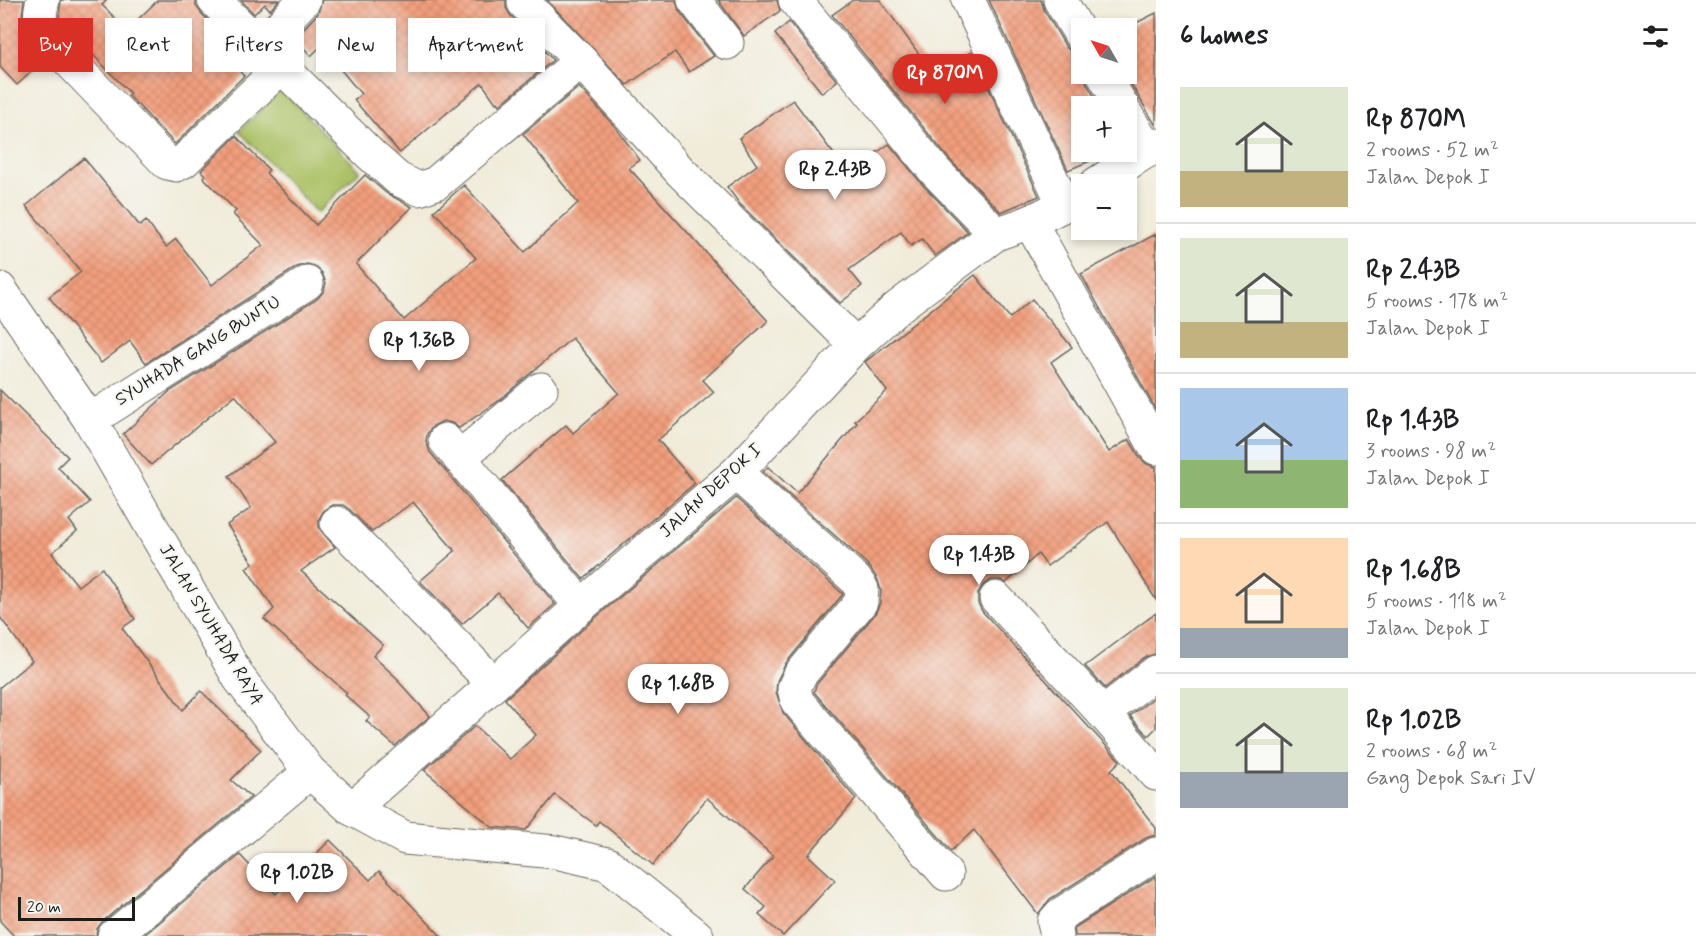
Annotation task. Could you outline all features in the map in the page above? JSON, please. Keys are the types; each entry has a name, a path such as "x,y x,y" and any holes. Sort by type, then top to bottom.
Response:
{"street":[{"path":"42,0 39,24 49,40 167,163 176,165 184,162 259,72"},
{"path":"214,0 232,18"},
{"path":"294,18 304,0"},
{"path":"694,0 727,43"},
{"path":"968,0 1071,196"},
{"path":"1060,0 1071,18"},
{"path":"797,1 935,171 996,234"},
{"path":"524,3 581,61 680,171 856,345"},
{"path":"286,72 398,180 419,189 436,183 581,61"},
{"path":"1112,174 1152,148 1137,128"},
{"name":"JALAN DEPOK I","path":"352,809 581,606 736,473 856,345 898,307 996,234 1030,222 1071,201"},
{"path":"1030,222 1156,448"},
{"name":"SYUHADA GANG BUNTU","path":"90,420 307,283"},
{"name":"JALAN SYUHADA RAYA","path":"0,289 90,420 239,678 310,772 352,809 405,838 555,852 608,864 697,936"},
{"path":"541,388 452,449 581,606"},
{"path":"736,473 854,578 862,589 861,602 800,675 794,688 797,701 946,874"},
{"path":"337,523 494,684"},
{"path":"996,597 1103,712 1156,774"},
{"path":"1103,712 1156,672"},
{"path":"114,936 310,772"},
{"path":"1057,936 1054,922 1060,915 1156,854"}],"green space":[{"path":"282,90 360,171 317,213 239,131"}],"building":[{"path":"0,0 24,0 22,18 18,18 18,72 31,72 17,85 0,67"},
{"path":"61,0 107,0 102,5 115,18 105,18 105,67 93,55 93,18 59,18"},
{"path":"158,0 196,0 196,6 206,18 204,18 204,72 240,72 244,76 175,144 128,95 130,93 110,72 192,72 192,18 139,18"},
{"path":"241,0 279,0 270,10 265,4 254,14"},
{"path":"322,0 506,0 506,8 513,18 408,18 408,72 539,72 500,105 496,103 482,83 400,153 354,100 361,94 343,72 396,72 396,18 316,18 316,51 311,56 304,48 304,28 318,13"},
{"path":"547,0 676,0 679,11 714,56 689,72 675,52 627,85"},
{"path":"718,0 777,0 780,11 744,36"},
{"path":"853,0 880,0 934,75 972,52 1039,196 1001,212 949,159 832,15"},
{"path":"989,0 1041,0 1044,10 1071,52 1071,84 1087,84 1094,96 1071,96 1071,162 1088,162 1068,170"},
{"path":"1156,13 1156,126 1131,84 1137,84 1137,22"},
{"path":"789,22 837,81 822,93 775,34"},
{"path":"545,52 553,60 545,67"},
{"path":"579,87 616,128 640,160 629,168 768,321 703,380 714,392 658,440 695,483 583,579 502,480 566,425 573,433 619,393 572,338 497,402 459,428 443,421 433,426 427,434 426,442 430,452 555,604 528,628 498,593 462,624 420,581 455,551 413,502 372,532 343,505 332,505 324,510 319,519 319,528 335,547 301,571 383,645 373,656 399,680 430,716 395,746 366,721 370,717 345,695 347,693 264,619 274,609 246,568 253,563 227,525 251,508 229,476 275,442 235,395 151,465 123,434 169,392 317,299 324,291 326,283 322,273 315,266 307,264 297,267 146,363 130,341 101,363 49,297 81,272 26,206 84,158 140,226 146,221 166,247 176,239 212,285 263,245 233,214 236,211 203,177 205,175 201,171 236,136 269,170 266,173 316,225 365,175 386,193 412,207 356,264 404,320 476,258 434,211 464,185 525,252 578,203 523,134"},
{"path":"793,100 848,173 889,144 922,184 968,232 935,256 922,239 911,246 901,232 849,270 862,286 840,303 739,203 727,187 757,165 739,138"},
{"path":"1156,234 1156,410 1081,274"},
{"path":"975,275 1010,318 1032,299 1072,347 1051,362 1109,452 1129,439 1140,458 1156,467 1156,600 1108,522 1047,566 1038,554 1006,583 1001,580 991,580 983,585 978,593 978,603 982,611 1120,761 1111,770 1156,828 1156,835 1146,838 1050,899 1038,914 974,830 951,851 814,692 816,685 875,614 880,603 881,590 877,578 867,564 763,472 768,467 797,493 857,423 855,421 887,391 865,362"},
{"path":"0,390 68,457 58,467 90,502 69,520 77,531 52,553 78,586 102,568 135,619 122,628 183,710 201,691 261,750 231,780 251,797 102,922 97,929 96,936 14,936 0,921 0,687 32,661 0,617"},
{"path":"736,498 843,594 786,663 777,681 776,692 783,713 856,799 808,855 835,880 783,936 759,915 766,907 745,889 773,856 707,798 653,865 599,821 596,825 555,795 526,830 492,827 424,770 475,726 510,759 536,735 505,699 593,620"},
{"path":"1156,613 1156,654 1145,657 1105,688 1085,666"},
{"path":"1156,696 1156,728 1148,736 1130,716"},
{"path":"330,840 370,880 379,871 441,936 143,936 240,855 276,894"},
{"path":"1156,876 1156,936 1075,936 1074,928"}]}
